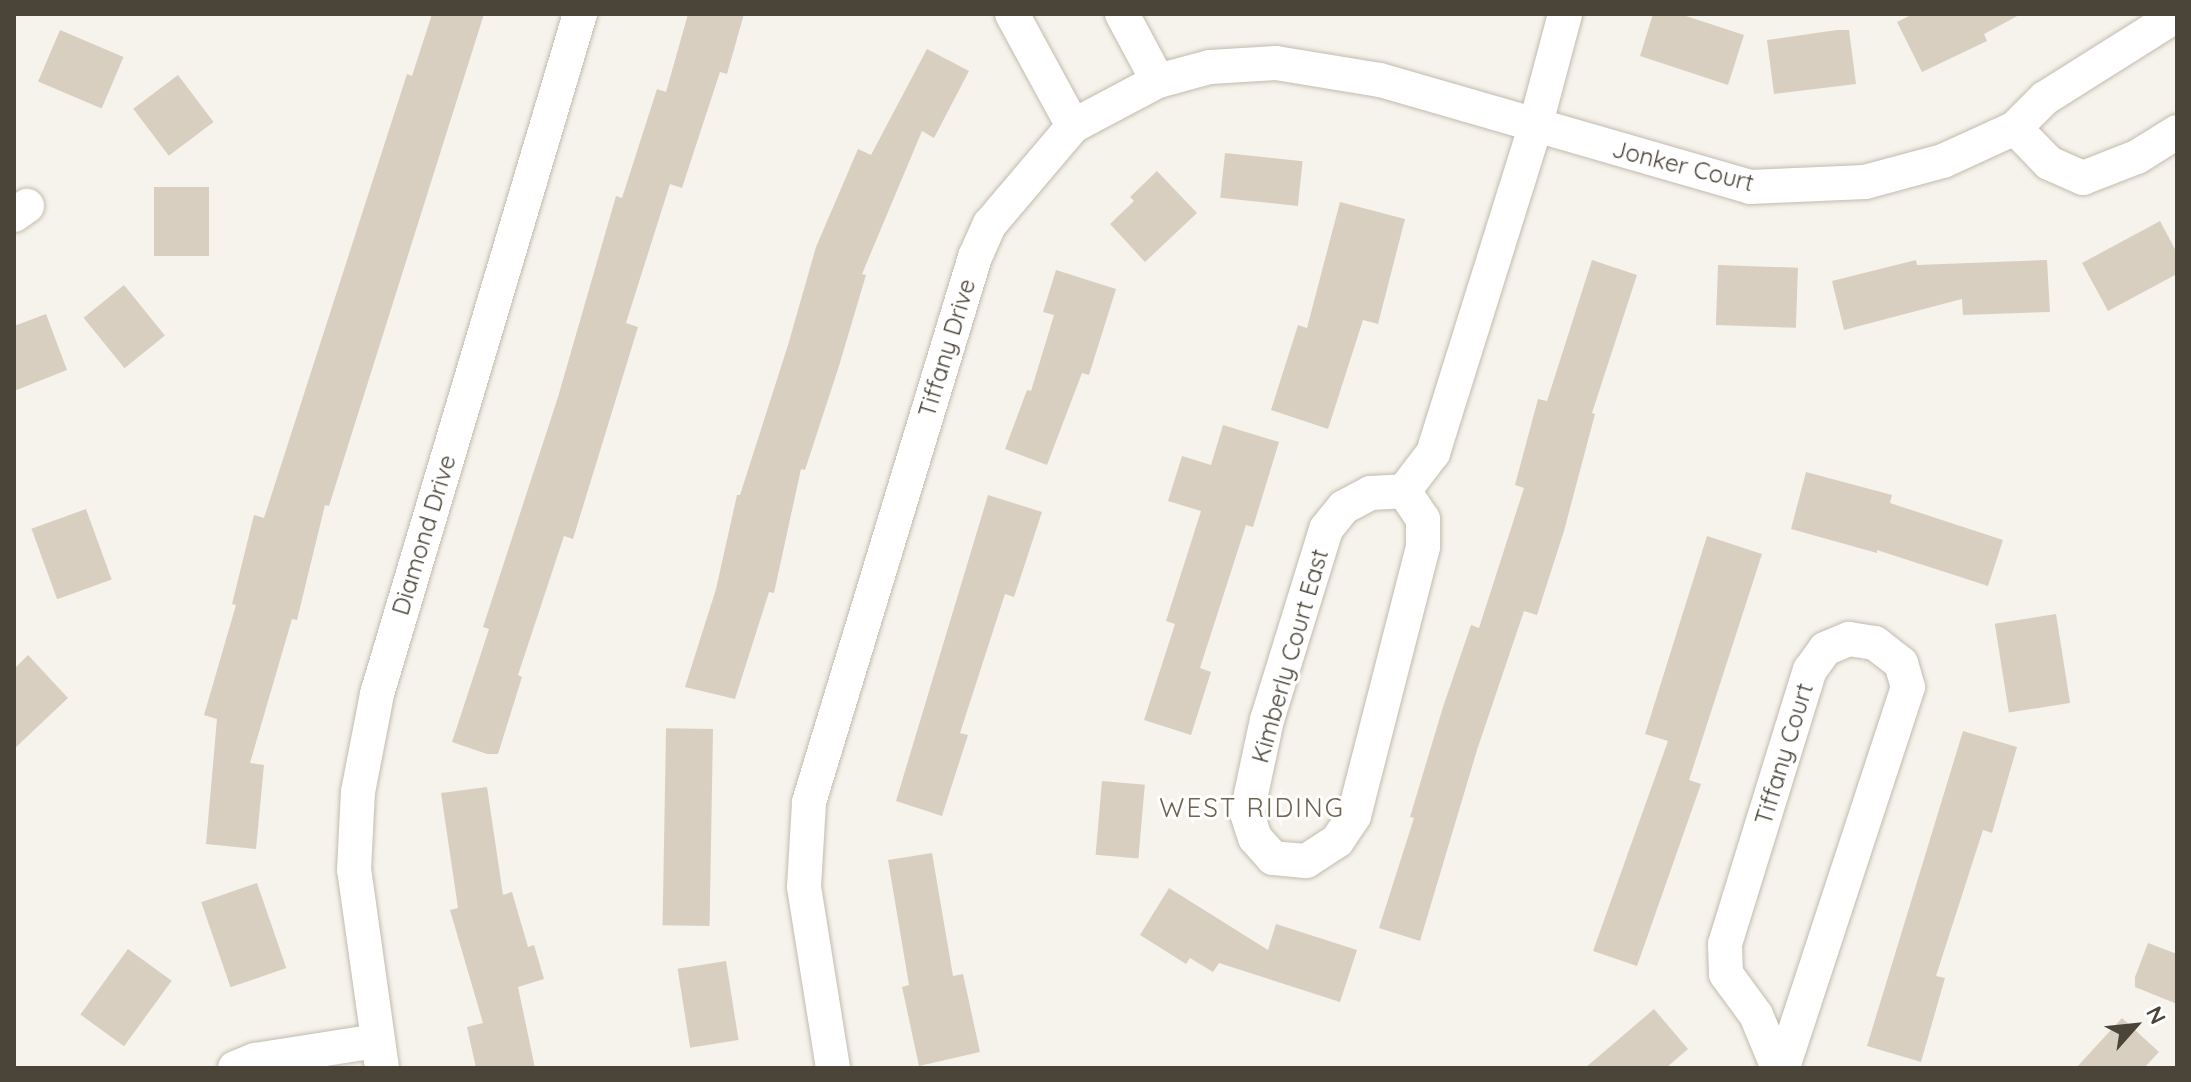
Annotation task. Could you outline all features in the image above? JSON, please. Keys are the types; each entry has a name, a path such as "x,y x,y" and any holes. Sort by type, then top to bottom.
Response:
{"street":[{"name":"Diamond Drive","path":"380,1054 354,870 358,792 377,694 580,14"},
{"path":"1012,14 1073,126"},
{"path":"1122,14 1158,81"},
{"path":"1404,491 1433,453 1535,127 1565,14"},
{"name":"Jonker Court","path":"1535,127 1750,187 1865,182 1943,161 2015,128 2045,98 2177,15"},
{"name":"Tiffany Drive","path":"833,1068 804,887 809,802 975,257 990,224 1073,126 1158,81 1210,67 1276,63 1380,80 1535,127"},
{"path":"2015,128 2049,163 2083,178 2137,157 2177,132"},
{"name":"Kimberly Court East","path":"1404,491 1423,519 1423,547 1354,816 1337,841 1306,861 1273,858 1255,838 1247,813 1267,720 1326,529 1344,507 1370,493 1404,491"},
{"name":"Tiffany Court","path":"1849,639 1875,643 1901,663 1908,687 1780,1068 1756,1015 1726,974 1725,944 1810,670 1825,649 1849,639"},
{"path":"235,1068 255,1060 380,1054"}],"building":[{"path":"432,14 484,14 329,506 325,505 297,620 292,619 250,763 264,765 256,849 206,844 217,719 204,715 236,605 232,604 254,515 264,518 407,74 412,76"},
{"path":"688,14 744,14 727,74 720,72 682,188 670,184 626,323 638,327 573,539 564,536 518,675 522,677 498,754 487,754 452,742 489,629 483,627 558,397 616,196 622,198 657,89 666,92"},
{"path":"1653,14 1680,14 1744,35 1728,85 1640,56"},
{"path":"1913,14 2021,14 1984,34 1987,41 1922,72 1897,22"},
{"path":"60,30 124,57 102,109 38,82"},
{"path":"1849,30 1856,84 1774,94 1767,40"},
{"path":"927,49 969,71 934,138 922,131 862,274 866,275 839,366 805,470 801,469 774,593 769,592 735,699 685,687 716,589 737,495 740,495 788,345 816,247 858,149 871,155"},
{"path":"178,75 214,122 169,156 133,109"},
{"path":"1225,153 1303,161 1298,206 1220,198"},
{"path":"1157,171 1197,213 1145,262 1110,224 1134,201 1130,197"},
{"path":"154,187 209,187 209,256 154,256"},
{"path":"1340,202 1405,219 1378,324 1363,320 1328,429 1271,410 1298,325 1307,328"},
{"path":"2160,221 2177,253 2177,274 2108,311 2082,263"},
{"path":"1592,260 1637,275 1592,413 1595,414 1564,531 1537,615 1524,611 1477,750 1420,941 1379,928 1414,818 1410,817 1443,707 1471,625 1479,628 1524,488 1515,485 1538,399 1547,401"},
{"path":"1916,260 1917,265 2047,260 2050,312 1963,315 1962,299 1844,330 1832,281"},
{"path":"1718,265 1798,268 1796,328 1716,325"},
{"path":"1056,270 1116,289 1089,375 1082,373 1047,465 1005,449 1027,390 1031,391 1054,315 1043,312"},
{"path":"124,285 165,336 124,368 84,318"},
{"path":"46,314 67,370 14,391 14,326"},
{"path":"1223,425 1279,442 1253,527 1246,525 1200,668 1211,672 1191,735 1144,720 1175,624 1166,621 1201,511 1168,501 1182,456 1211,465"},
{"path":"1806,472 1892,495 1890,503 2003,540 1988,586 1877,550 1877,553 1791,529"},
{"path":"988,495 1042,512 1014,597 1005,594 960,733 968,735 942,816 896,801"},
{"path":"86,509 112,579 57,599 31,529"},
{"path":"1707,536 1762,554 1689,780 1701,784 1637,966 1593,951 1668,741 1645,734"},
{"path":"2056,614 2070,703 2009,713 1995,624"},
{"path":"28,655 68,698 14,749 14,669"},
{"path":"666,728 713,729 710,926 663,925"},
{"path":"1963,731 2017,747 1992,833 1983,830 1936,976 1945,978 1921,1062 1867,1046"},
{"path":"1102,781 1145,785 1138,858 1096,855"},
{"path":"487,787 503,895 512,892 528,947 534,945 544,979 518,987 535,1068 476,1068 467,1027 483,1023 450,910 458,908 441,793"},
{"path":"932,853 953,976 963,974 980,1052 919,1066 902,987 909,985 888,860"},
{"path":"257,883 286,968 231,987 201,902"},
{"path":"1169,888 1268,950 1276,924 1357,950 1340,1002 1219,963 1213,972 1190,958 1186,964 1140,935"},
{"path":"2148,943 2177,954 2177,1004 2135,987 2135,977"},
{"path":"128,949 172,981 124,1046 80,1015"},
{"path":"726,961 739,1040 690,1048 678,969"},
{"path":"1654,1009 1688,1049 1666,1068 1585,1068"},
{"path":"2122,1018 2159,1052 2144,1068 2076,1068"}],"district":[{"name":"WEST RIDING","path":"1252,808"}]}
